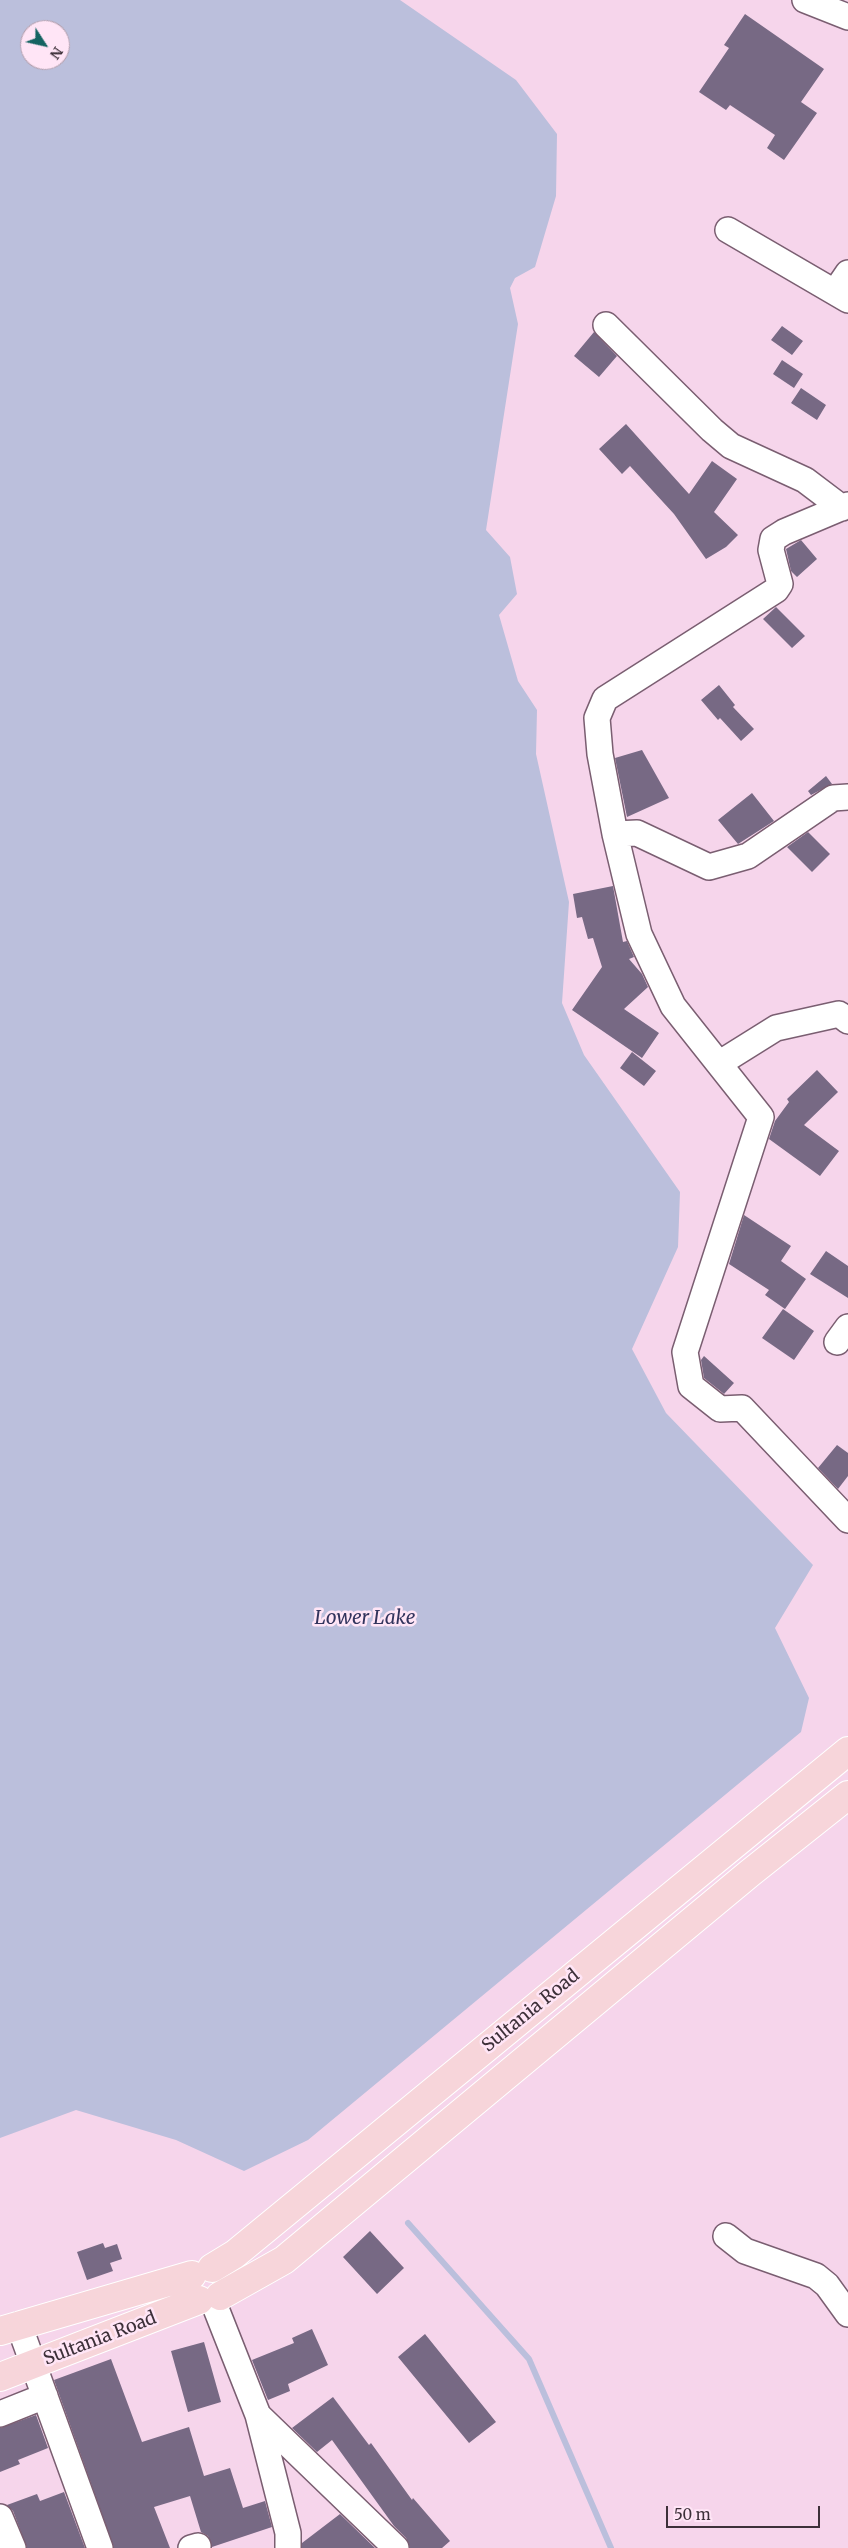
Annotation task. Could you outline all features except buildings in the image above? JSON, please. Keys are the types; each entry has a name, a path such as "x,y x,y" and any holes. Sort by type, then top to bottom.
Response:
{"main road":[{"name":"Sultania Road","path":"9,2328 207,2288 235,2254 848,1751"},
{"name":"Sultania Road","path":"0,2377 34,2365 207,2288 284,2260 742,1879 848,1795"}],"street":[{"path":"805,0 848,17"},
{"path":"728,230 844,288"},
{"path":"606,325 712,430 732,446 805,480 845,507"},
{"path":"845,507 784,532 773,539 771,550 780,584 776,590 605,699 597,718 600,754 615,834 639,934 673,1006 762,1117 685,1352 691,1386 720,1409 742,1408 848,1520"},
{"path":"615,834 637,833 709,867 748,856 833,798 848,797"},
{"path":"720,1063 776,1028 840,1014 848,1021"},
{"path":"726,2236 745,2251 816,2276 827,2285 848,2314"},
{"path":"207,2288 258,2415 288,2533 288,2548"},
{"path":"9,2328 34,2365 100,2548"},
{"path":"0,2414 45,2396"},
{"path":"258,2415 396,2548"},
{"path":"0,2517 13,2548"}],"water":[{"name":"Lower Lake","path":"0,0 400,0 516,80 557,134 556,196 535,267 515,278 510,288 518,324 486,530 510,557 517,594 499,615 518,681 537,710 536,754 569,902 562,1003 584,1055 680,1192 678,1247 632,1349 666,1413 813,1565 775,1628 809,1698 801,1732 308,2140 244,2171 176,2140 76,2110 0,2138"}],"waterway":[{"path":"408,2223 529,2359 611,2548"}]}
